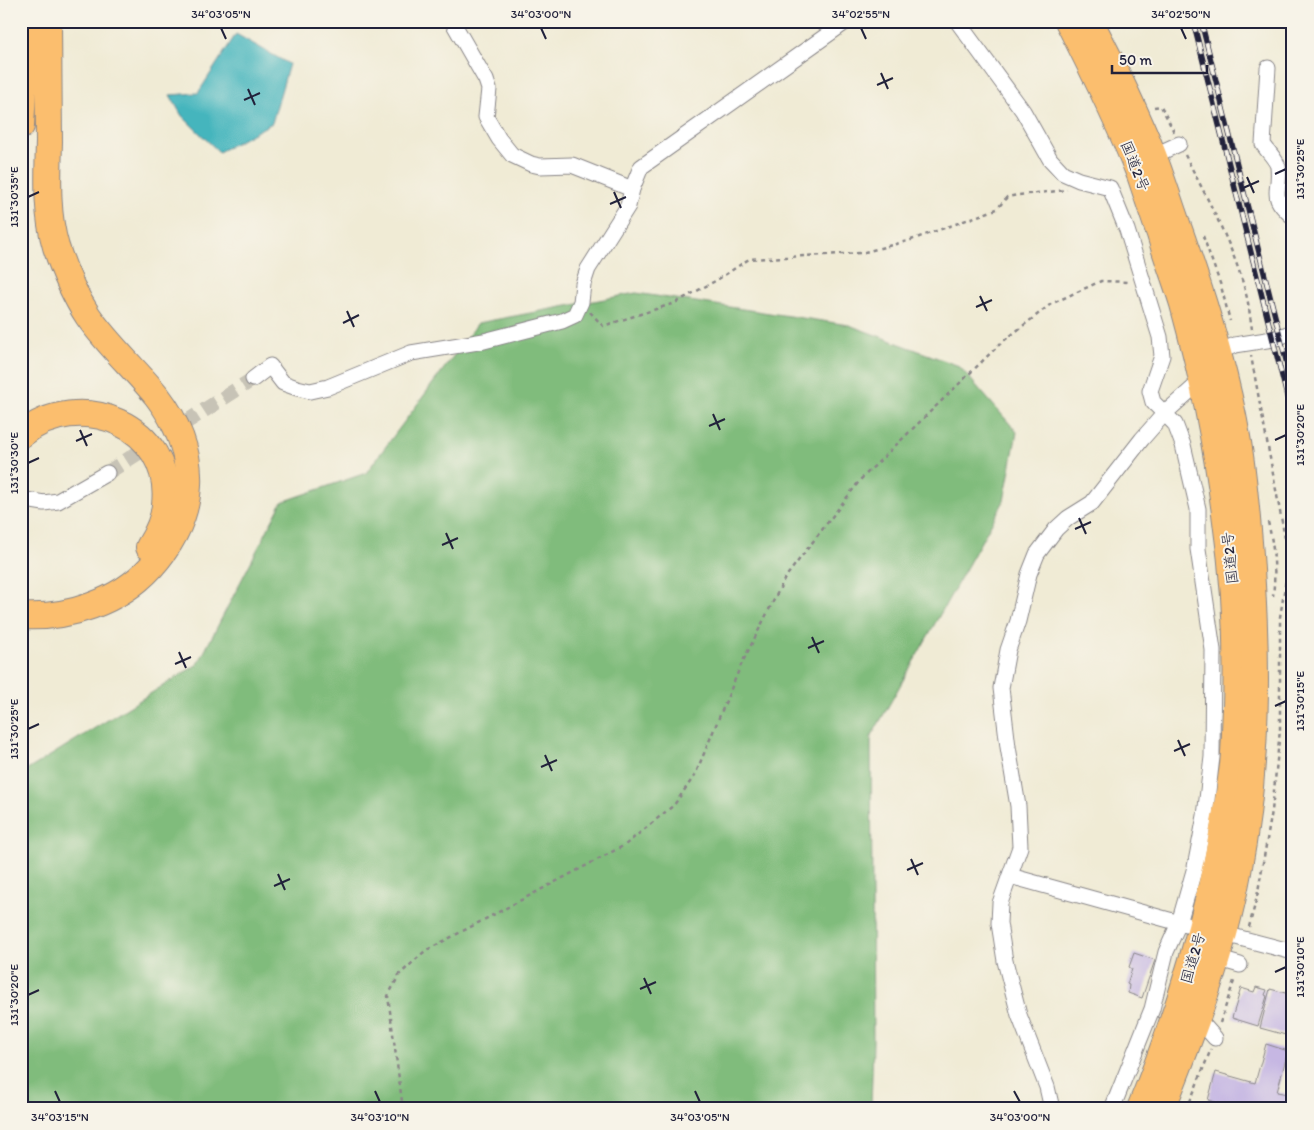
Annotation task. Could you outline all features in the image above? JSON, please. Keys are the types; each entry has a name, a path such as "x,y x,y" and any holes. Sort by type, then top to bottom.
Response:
{"highway":[{"path":"21,126 27,21"},
{"path":"21,616 58,615 82,609 115,596 135,581 156,562 171,542 182,520 189,486 185,450 172,417 156,395 89,317 72,286 55,244 48,198 48,21"},
{"name":"国道2号","path":"1068,21 1103,89 1140,176 1182,302 1202,380 1216,452 1231,559 1237,670 1233,762 1212,942 1198,1019 1162,1109"},
{"name":"国道2号","path":"1090,21 1111,61 1143,112 1153,156 1204,300 1237,437 1246,509 1254,615 1256,719 1250,798 1238,873 1212,942 1188,976 1171,1030 1140,1109"},
{"path":"21,435 35,426 61,415 91,414 116,420 139,435 156,456 162,470 166,494 164,515 154,538 142,556 122,575 100,588 69,600 21,603"}],"street":[{"path":"452,21 486,80 489,89 486,117 499,139 512,155 530,164 540,166 572,165 632,189"},
{"path":"253,379 270,366 283,383 310,391 328,387 411,353 484,341 562,321 575,315 581,302 583,284 588,270 628,206 632,189 641,167 847,21"},
{"path":"958,21 1023,111 1050,159 1063,173 1079,180 1110,188 1127,230 1160,337 1162,356 1150,391 1153,402 1176,424 1183,445 1198,509 1198,549 1212,650 1212,756 1195,867 1212,942"},
{"path":"1268,68 1263,144 1278,166 1276,195 1279,205 1293,217"},
{"path":"1153,156 1180,144"},
{"path":"1052,1109 1046,1087 1019,1015 999,923 1000,903 1020,847 1018,806 1001,688 1008,650 1018,621 1029,574 1037,554 1056,529 1068,518 1092,502 1164,414 1202,380 1218,352 1235,345 1272,339 1293,332"},
{"path":"26,500 44,503 58,501 107,473"},
{"path":"1010,876 1212,942 1293,952"},
{"path":"1166,952 1212,942"},
{"path":"1166,952 1188,976"},
{"path":"1112,1109 1152,1009 1166,952"},
{"path":"1198,1019 1215,1038"}],"path":[{"path":"581,302 603,326 675,303 717,280 749,259 861,253 911,240 997,209 1007,198 1018,195 1065,191 1072,188 1079,180"},
{"path":"403,1109 388,996 399,975 425,951 625,845 674,805 695,775 741,665 785,578 861,479 1001,342 1051,304 1100,282 1144,282"}],"green space":[{"path":"636,293 849,325 959,366 1017,432 1004,501 871,737 873,1042 871,1109 21,1109 21,774 198,664 282,502 366,473 478,323"}],"water":[{"path":"236,34 289,64 272,123 219,152 182,116 170,95 198,93"}],"building":[{"path":"1134,953 1155,960 1142,998 1128,993 1129,985 1127,984 1132,969 1129,967"},
{"path":"1256,987 1267,990 1258,1026 1232,1018 1241,988 1254,992"},
{"path":"1270,989 1293,995 1293,1037 1260,1028"},
{"path":"1266,1044 1288,1051 1277,1092 1288,1094 1284,1109 1239,1109 1208,1100 1216,1072 1255,1083"}],"tunnel":[{"path":"107,473 253,379"}],"railway":[{"path":"1193,21 1293,420"},
{"path":"1201,21 1293,388"}]}
